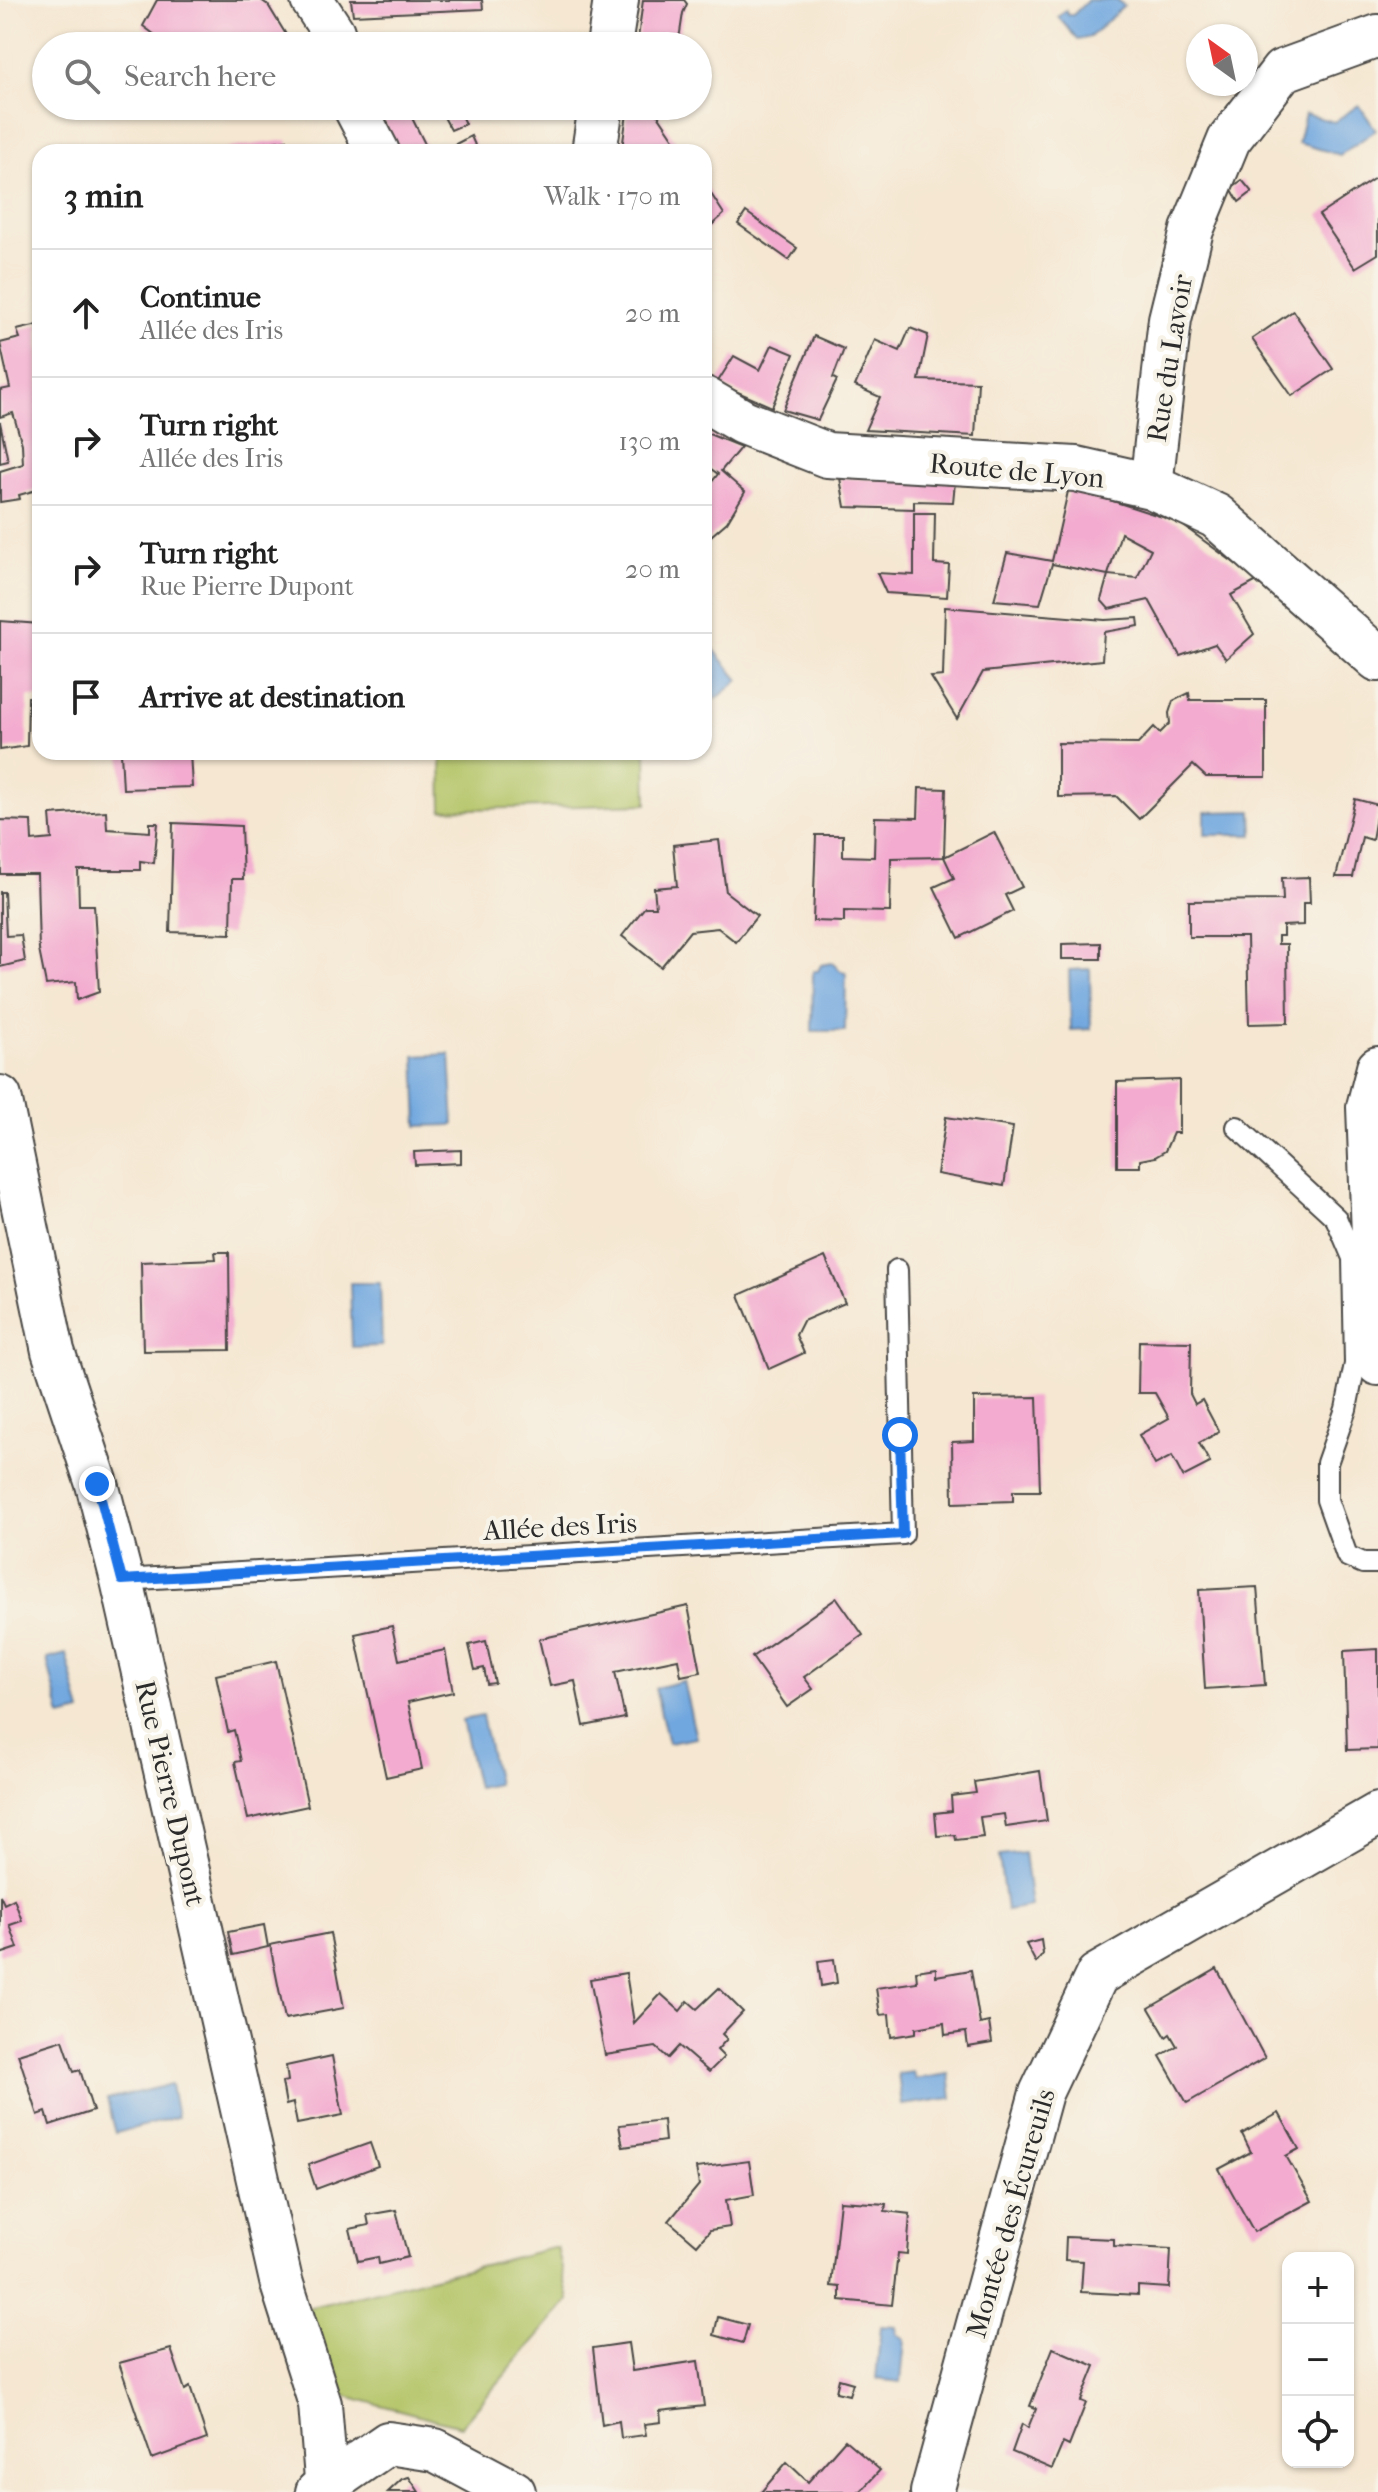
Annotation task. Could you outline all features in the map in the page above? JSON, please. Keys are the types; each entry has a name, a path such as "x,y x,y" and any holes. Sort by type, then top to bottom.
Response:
{"street":[{"path":"312,0 333,32"},
{"path":"611,32 616,0"},
{"name":"Rue du Lavoir","path":"1151,486 1170,319 1192,230 1229,140 1282,71 1378,36"},
{"path":"361,120 374,144"},
{"path":"595,144 599,120"},
{"name":"Route de Lyon","path":"712,404 743,422 827,455 1076,469 1151,486 1216,516 1378,659"},
{"path":"1378,1068 1368,1107 1378,1364"},
{"name":"Rue Pierre Dupont","path":"0,1097 53,1351 97,1484 122,1580 281,2281 320,2404 323,2490"},
{"name":"Montée des Écureuils","path":"932,2492 1041,2093 1097,1975 1378,1814"},
{"path":"323,2490 388,2443 435,2450 514,2492"}],"lane":[{"path":"1237,1127 1336,1218 1353,1258 1355,1364 1346,1409 1327,1463 1327,1500 1347,1556 1363,1563 1378,1563"},
{"name":"Allée des Iris","path":"122,1580 903,1534 897,1270"}],"green space":[{"path":"441,760 646,760 647,804 442,810"},
{"path":"557,2247 569,2300 461,2426 338,2394 307,2308"}],"water":[{"path":"1088,0 1118,0 1124,6 1090,37 1078,40 1058,17 1066,10 1068,15 1073,15"},
{"path":"1359,105 1376,130 1340,155 1298,143 1305,114 1334,122"},
{"path":"712,647 739,680 716,699 712,694"},
{"path":"1252,811 1253,835 1205,835 1205,812"},
{"path":"832,963 846,972 845,1031 812,1031 813,971 818,971 821,965"},
{"path":"1090,969 1091,1029 1071,1030 1069,970"},
{"path":"450,1054 454,1125 418,1126 415,1056"},
{"path":"350,1283 380,1283 382,1346 352,1347"},
{"path":"66,1654 81,1712 61,1717 47,1659"},
{"path":"683,1681 696,1738 668,1743 655,1688"},
{"path":"482,1716 497,1784 477,1788 462,1720"},
{"path":"1024,1853 1031,1906 1006,1910 999,1856"},
{"path":"913,2072 915,2079 949,2074 952,2098 902,2105 898,2074"},
{"path":"171,2085 177,2117 116,2133 107,2099"},
{"path":"881,2326 896,2327 897,2334 905,2339 901,2382 876,2379"}],"building":[{"path":"157,0 261,0 268,5 284,32 151,32 143,26"},
{"path":"351,0 482,0 483,9 353,15"},
{"path":"643,0 684,0 687,4 680,32 639,32"},
{"path":"383,120 413,120 425,144 396,144"},
{"path":"446,120 463,120 465,124 451,130"},
{"path":"626,120 661,120 678,144 623,144"},
{"path":"471,136 474,144 456,144"},
{"path":"287,140 288,144 259,144"},
{"path":"1378,176 1378,254 1355,268 1319,215"},
{"path":"1242,180 1252,192 1239,202 1231,188"},
{"path":"712,195 724,214 712,225"},
{"path":"746,212 797,248 789,260 738,224"},
{"path":"1293,311 1333,369 1292,396 1252,339"},
{"path":"32,326 32,491 19,495 20,499 0,502 0,471 23,464 22,444 13,413 0,417 0,390 10,388 0,343 20,338 17,330"},
{"path":"910,328 928,335 919,380 978,382 975,436 865,430 880,397 855,386 875,340 900,351"},
{"path":"814,336 844,349 833,378 837,380 818,420 783,410"},
{"path":"772,345 794,354 772,407 717,383 734,356 760,370"},
{"path":"0,422 8,461 0,463"},
{"path":"712,435 741,447 721,471 745,492 727,522 712,535 712,482 718,474 712,470"},
{"path":"840,478 955,482 953,502 914,501 914,509 845,507"},
{"path":"1069,487 1178,522 1257,581 1231,595 1254,634 1226,659 1215,644 1180,656 1149,600 1109,609 1101,600 1108,575 1052,564 1040,604 994,600 1007,553 1052,561","holes":["1121,533 1151,549 1137,578 1108,575"]},
{"path":"914,513 935,513 934,564 949,565 947,597 886,593 877,573 914,575"},
{"path":"945,607 1105,620 1138,618 1139,626 1104,632 1102,660 983,672 957,719 931,677 943,676"},
{"path":"0,621 32,623 32,697 28,697 27,746 0,750"},
{"path":"1189,693 1190,700 1266,700 1266,777 1206,777 1193,765 1139,819 1116,796 1058,797 1058,743 1138,744 1154,727 1160,733 1170,723 1173,701"},
{"path":"121,760 190,760 192,787 123,789"},
{"path":"919,788 946,789 944,857 891,858 890,912 844,911 844,922 813,921 816,835 843,835 843,856 874,857 875,817 918,818"},
{"path":"1355,799 1378,805 1372,840 1362,837 1353,877 1336,877"},
{"path":"106,811 107,829 150,832 150,823 158,823 154,863 140,861 140,870 78,870 79,905 94,905 99,992 77,1000 76,982 46,985 39,950 37,874 1,874 0,820 31,821 32,841 52,839 50,815"},
{"path":"173,823 241,826 243,879 232,879 231,934 170,932"},
{"path":"994,832 1022,887 1005,895 1013,911 959,938 934,887 954,878 944,857"},
{"path":"719,840 726,892 757,916 736,942 718,928 690,931 661,967 622,936 645,907 656,907 654,888 677,886 673,845"},
{"path":"1309,877 1310,903 1303,903 1303,925 1283,926 1283,936 1278,936 1278,944 1287,944 1288,1023 1249,1024 1247,937 1189,937 1189,901 1283,900 1282,878"},
{"path":"0,892 4,892 6,936 21,935 25,961 0,967"},
{"path":"1101,943 1101,959 1062,959 1062,944"},
{"path":"1179,1080 1179,1133 1173,1133 1165,1151 1140,1160 1140,1167 1117,1167 1117,1082"},
{"path":"946,1117 1013,1127 1004,1186 937,1174"},
{"path":"461,1150 461,1163 415,1165 414,1152"},
{"path":"215,1252 229,1252 230,1350 143,1351 141,1262 216,1259"},
{"path":"825,1257 845,1303 803,1321 796,1335 804,1353 769,1369 739,1295"},
{"path":"1139,1341 1191,1342 1190,1394 1195,1404 1202,1400 1219,1432 1199,1443 1210,1463 1183,1477 1172,1456 1155,1465 1139,1435 1169,1418 1155,1393 1138,1393"},
{"path":"1037,1397 1040,1491 1013,1491 1013,1501 953,1503 952,1442 974,1441 974,1398"},
{"path":"1257,1587 1265,1685 1205,1689 1199,1590"},
{"path":"837,1598 863,1635 804,1677 813,1689 787,1707 752,1657"},
{"path":"688,1606 701,1672 681,1676 678,1659 615,1672 625,1718 584,1726 575,1681 550,1686 539,1639"},
{"path":"392,1626 399,1660 445,1650 453,1692 408,1702 422,1769 386,1777 355,1634"},
{"path":"486,1641 495,1683 487,1684 484,1668 475,1670 469,1645"},
{"path":"1378,1649 1378,1749 1347,1750 1344,1651"},
{"path":"276,1661 308,1806 248,1819 235,1762 241,1761 234,1730 228,1732 216,1675"},
{"path":"1040,1771 1047,1821 1006,1827 1004,1814 980,1817 983,1837 956,1840 955,1835 937,1836 935,1813 952,1811 951,1796 976,1793 974,1782"},
{"path":"0,1895 4,1904 14,1899 22,1921 10,1925 18,1948 0,1954"},
{"path":"264,1925 268,1947 233,1955 228,1932"},
{"path":"330,1933 344,2008 285,2019 270,1945"},
{"path":"1041,1940 1043,1954 1036,1963 1026,1944"},
{"path":"834,1959 837,1983 821,1986 818,1961"},
{"path":"936,1968 936,1976 971,1970 980,2024 989,2022 992,2043 968,2047 966,2032 945,2035 944,2023 916,2028 916,2033 891,2037 889,2014 880,2015 876,1988 917,1982 916,1971"},
{"path":"1217,1969 1265,2058 1187,2103 1160,2056 1177,2046 1170,2034 1166,2037 1149,2008"},
{"path":"626,1973 634,2023 661,1994 680,2011 688,2001 697,2009 719,1988 743,2012 722,2034 727,2039 717,2050 724,2057 709,2072 679,2046 668,2058 656,2047 605,2055 590,1979"},
{"path":"63,2040 74,2072 80,2070 93,2111 50,2125 46,2112 38,2115 18,2054"},
{"path":"332,2056 343,2115 297,2124 293,2103 286,2105 282,2082 288,2081 286,2066"},
{"path":"1279,2113 1299,2149 1286,2156 1312,2201 1254,2232 1219,2169 1251,2152 1242,2134"},
{"path":"663,2120 665,2141 623,2147 619,2125"},
{"path":"370,2143 378,2166 316,2189 308,2165"},
{"path":"749,2161 754,2195 726,2200 730,2227 710,2230 697,2245 669,2221 699,2185 696,2168"},
{"path":"840,2201 886,2204 885,2211 910,2214 907,2254 898,2253 892,2305 840,2300 840,2287 831,2286"},
{"path":"396,2210 408,2257 379,2264 378,2257 358,2261 350,2229 369,2225 367,2215"},
{"path":"1066,2237 1114,2239 1114,2246 1171,2249 1169,2288 1138,2286 1138,2295 1081,2292 1083,2261 1065,2260"},
{"path":"718,2317 748,2325 743,2343 714,2335"},
{"path":"628,2343 632,2371 698,2361 704,2406 660,2411 661,2422 644,2424 646,2435 621,2438 619,2421 602,2425 593,2348"},
{"path":"1053,2348 1095,2366 1081,2401 1086,2403 1069,2446 1063,2443 1052,2469 1012,2452 1022,2424 1028,2428 1036,2408 1030,2406"},
{"path":"171,2349 185,2390 190,2387 207,2439 152,2459 119,2363"},
{"path":"839,2379 853,2383 849,2395 836,2392"},
{"path":"845,2440 880,2470 860,2492 761,2492 787,2462 808,2482"},
{"path":"409,2477 419,2492 388,2492 402,2479"}],"route":[{"path":"97,1484 122,1580 903,1534 900,1435"}]}
